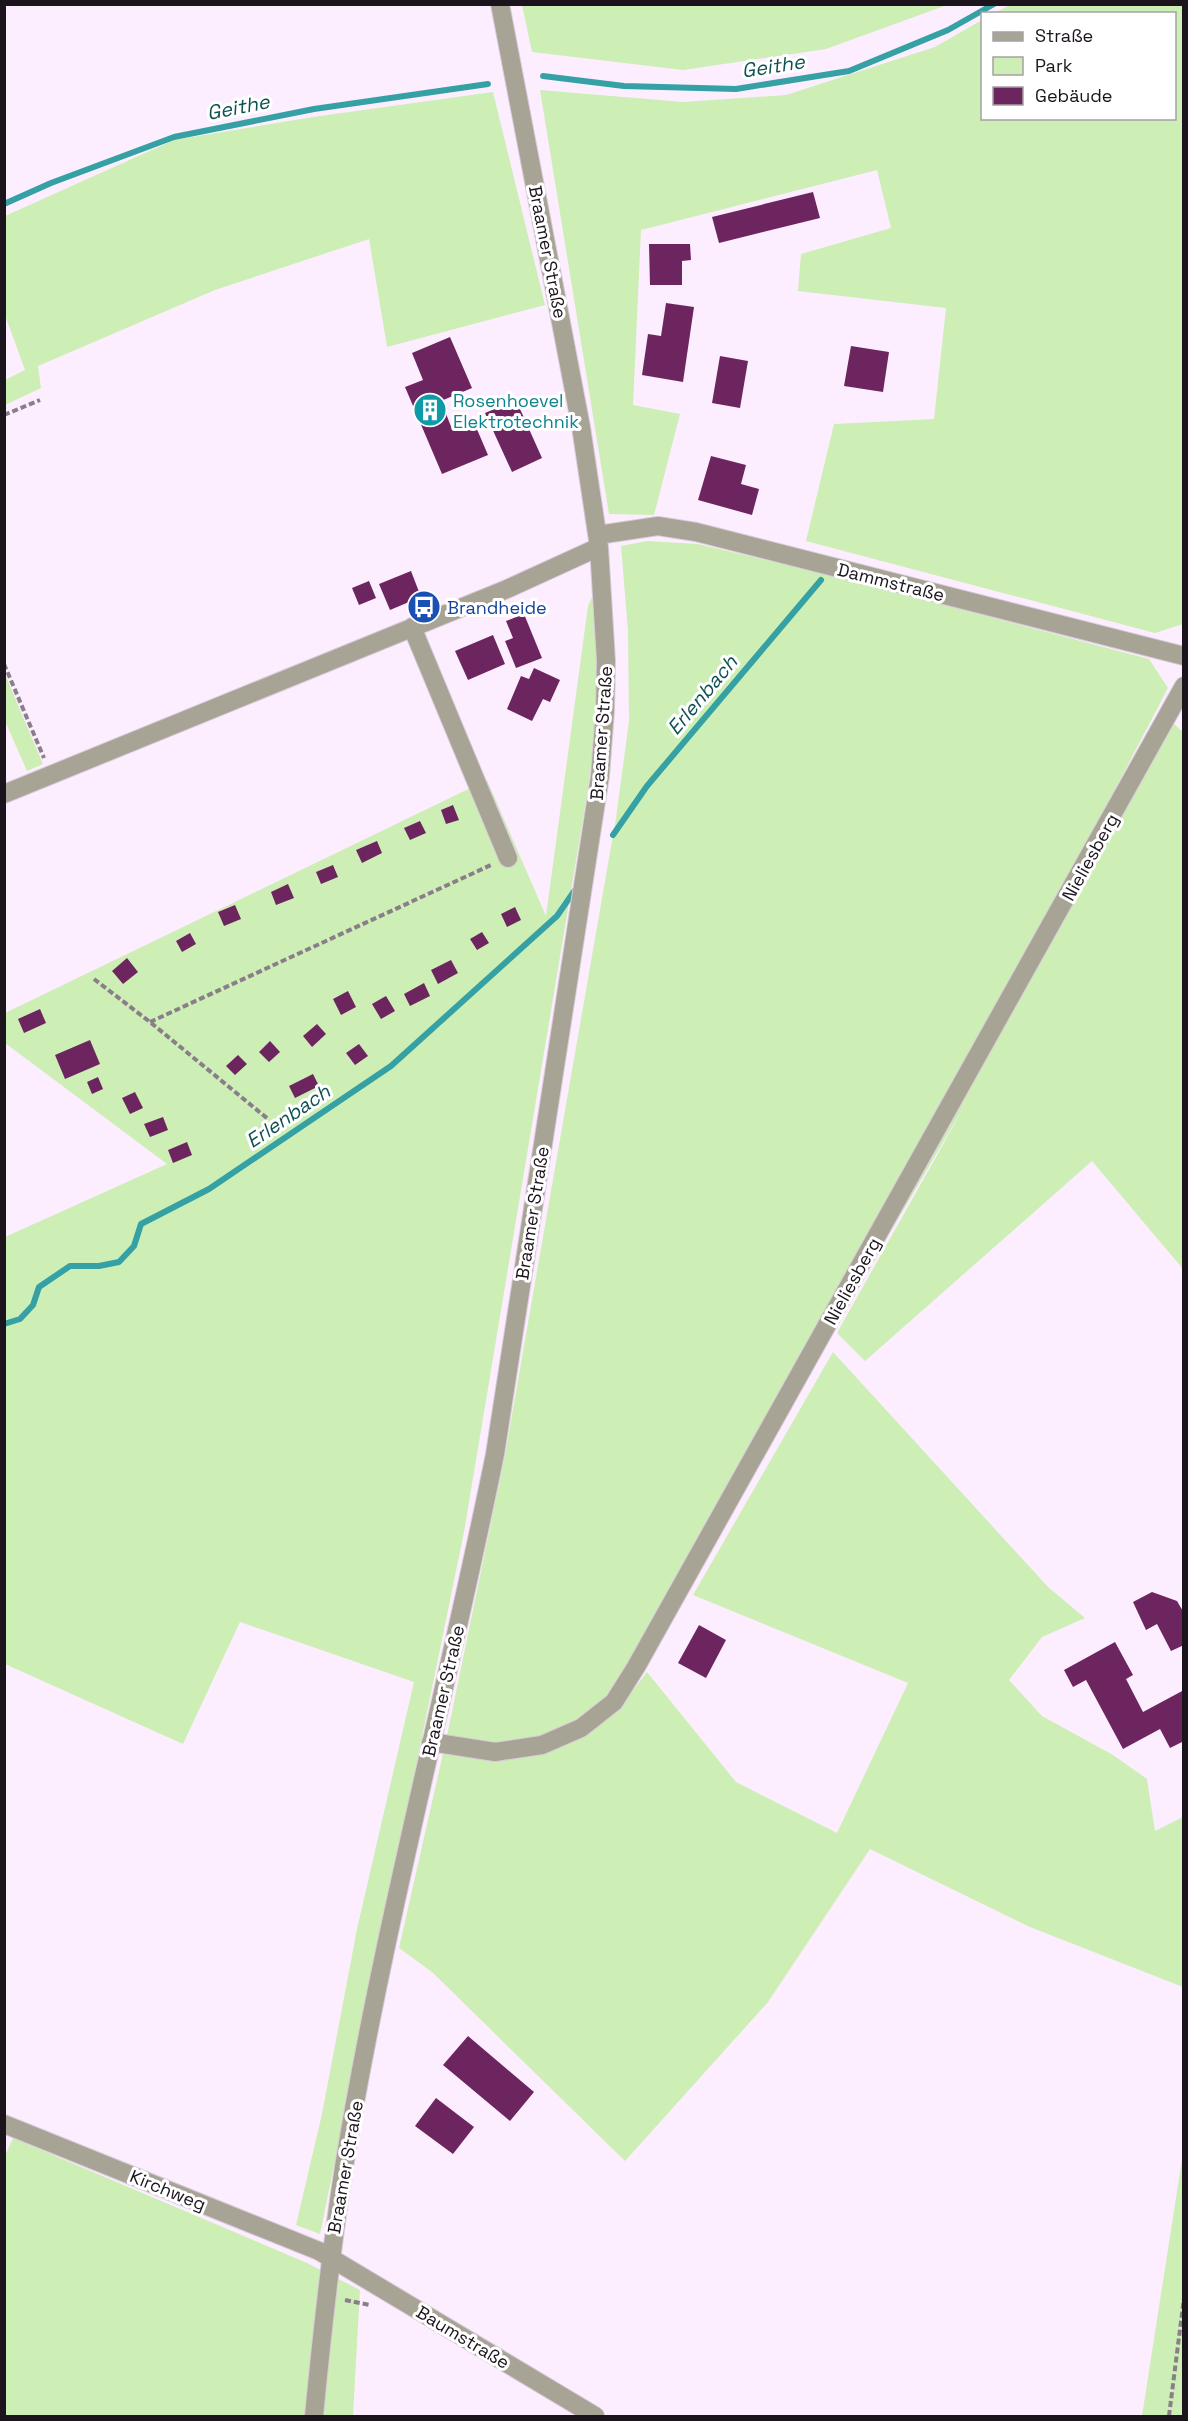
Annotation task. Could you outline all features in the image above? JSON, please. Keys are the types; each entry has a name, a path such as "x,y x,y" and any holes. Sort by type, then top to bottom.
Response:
{"street":[{"name":"Braamer Straße","path":"314,2416 330,2257 368,2042 495,1454 600,776 606,661 598,541 581,427 500,4"},
{"name":"Dammstraße","path":"598,541 658,526 696,532 1184,656"},
{"path":"4,794 507,589 598,541"},
{"path":"412,627 508,858"},
{"name":"Nieliesberg","path":"431,1742 495,1752 542,1745 581,1728 614,1702 636,1667 842,1301 1184,686"},
{"name":"Kirchweg","path":"4,2124 330,2257"},
{"name":"Baumstraße","path":"330,2257 595,2416"}],"path":[{"path":"4,415 40,400"},
{"path":"4,664 51,775"},
{"path":"150,1022 508,858"},
{"path":"94,979 268,1119"},
{"path":"1169,2416 1184,2298"}],"green space":[{"path":"522,4 947,5 826,49 683,70 532,52"},
{"path":"1010,5 1183,5 1183,624 1155,633 806,541 834,424 934,419 946,308 798,291 801,254 891,228 877,170 641,230 633,405 680,414 654,515 609,514 540,90 683,102 786,95 935,47 981,21 981,120 1176,120 1176,12 996,12"},
{"path":"493,92 545,305 387,347 369,239 215,290 38,366 41,388 5,405 5,380 25,370 5,315 5,216 174,140 313,117"},
{"path":"647,541 698,544 830,575 1149,659 1168,688 1102,814 1121,818 1173,723 1184,733 1183,1269 1092,1161 865,1361 837,1333 968,1100 884,1243 707,1531 609,1698 579,1722 541,1736 496,1743 477,1742 494,1759 620,1707 647,1672 736,1782 837,1833 908,1683 693,1595 833,1352 1048,1587 1085,1618 1042,1637 1009,1680 1042,1716 1113,1755 1147,1779 1155,1831 1183,1817 1183,1987 1030,1927 870,1849 768,2002 625,2161 432,1972 399,1948 447,1736 505,1455 616,818 629,721 628,631 621,546"},
{"path":"592,597 598,644 598,693 588,789 464,1532 320,2234 296,2225 322,2114 357,1929 414,1682 240,1622 183,1744 5,1664 5,1237 167,1164 5,1043 5,1013 487,780 546,916 588,606"},
{"path":"4,672 43,764 27,771 5,721"},
{"path":"13,2138 307,2263 360,2290 353,2416 5,2416 4,2158"},
{"path":"1183,2153 1183,2416 1142,2416"}],"building":[{"path":"813,192 820,218 719,243 712,217"},
{"path":"649,244 690,244 691,260 682,261 682,285 650,285"},
{"path":"666,303 694,307 683,382 642,375 648,334 661,336"},
{"name":"Rosenhoevel Elektrotechnik","path":"450,337 472,388 441,401 452,429 473,420 488,455 442,474 405,387 423,380 412,353"},
{"path":"851,346 889,352 883,392 844,386"},
{"path":"720,356 748,361 740,408 712,403"},
{"path":"516,400 542,458 512,472 485,413"},
{"path":"711,456 746,465 741,484 759,489 752,515 698,500"},
{"path":"411,571 421,597 390,610 379,584"},
{"path":"369,581 376,598 359,605 352,588"},
{"path":"524,614 542,658 516,668 505,641 513,638 506,621"},
{"path":"493,635 505,664 468,680 455,651"},
{"path":"534,668 560,680 550,702 543,699 532,721 507,709 521,676 529,679"},
{"path":"453,805 459,820 446,824 441,810"},
{"path":"420,821 426,833 410,840 404,828"},
{"path":"377,841 382,853 362,863 356,850"},
{"path":"333,865 338,877 321,884 316,872"},
{"path":"288,884 294,898 276,905 271,892"},
{"path":"235,905 241,919 224,926 218,912"},
{"path":"515,907 521,920 507,927 501,914"},
{"path":"482,932 489,943 477,950 470,939"},
{"path":"190,933 196,944 182,952 176,941"},
{"path":"127,958 138,972 123,984 112,971"},
{"path":"451,960 458,973 438,984 431,970"},
{"path":"424,983 430,996 410,1006 404,994"},
{"path":"348,991 356,1007 341,1015 333,999"},
{"path":"386,996 395,1011 381,1019 372,1004"},
{"path":"40,1009 46,1023 24,1033 18,1019"},
{"path":"317,1024 326,1034 312,1047 303,1036"},
{"path":"90,1040 100,1064 65,1079 55,1055"},
{"path":"270,1041 280,1052 269,1062 259,1052"},
{"path":"359,1044 368,1056 355,1065 346,1053"},
{"path":"238,1055 247,1064 235,1075 226,1066"},
{"path":"313,1074 319,1086 295,1098 289,1086"},
{"path":"98,1077 103,1089 92,1094 87,1082"},
{"path":"135,1092 143,1108 130,1114 122,1098"},
{"path":"163,1117 168,1130 150,1137 144,1124"},
{"path":"187,1142 192,1155 173,1163 168,1150"},
{"path":"1152,1592 1177,1601 1184,1613 1184,1645 1171,1651 1157,1624 1146,1630 1133,1602"},
{"path":"699,1625 726,1640 706,1678 678,1663"},
{"path":"1115,1642 1133,1675 1126,1679 1143,1712 1184,1690 1184,1741 1170,1748 1160,1729 1123,1749 1086,1680 1073,1687 1064,1670"},
{"path":"468,2036 534,2092 510,2121 443,2065"},
{"path":"436,2098 474,2127 453,2154 415,2126"}],"waterway":[{"name":"Geithe","path":"543,76 624,86 736,89 849,71 948,30 994,4"},
{"name":"Geithe","path":"4,204 51,183 174,137 314,109 488,84"},
{"name":"Erlenbach","path":"613,835 647,786 821,580"},
{"name":"Erlenbach","path":"4,1324 20,1319 33,1305 39,1287 70,1266 99,1266 119,1262 134,1246 141,1224 209,1189 391,1066 557,916 575,890"}],"place":[{"name":"Rosenhoevel Elektrotechnik","path":"430,410"},
{"name":"Brandheide","path":"424,607"}]}
